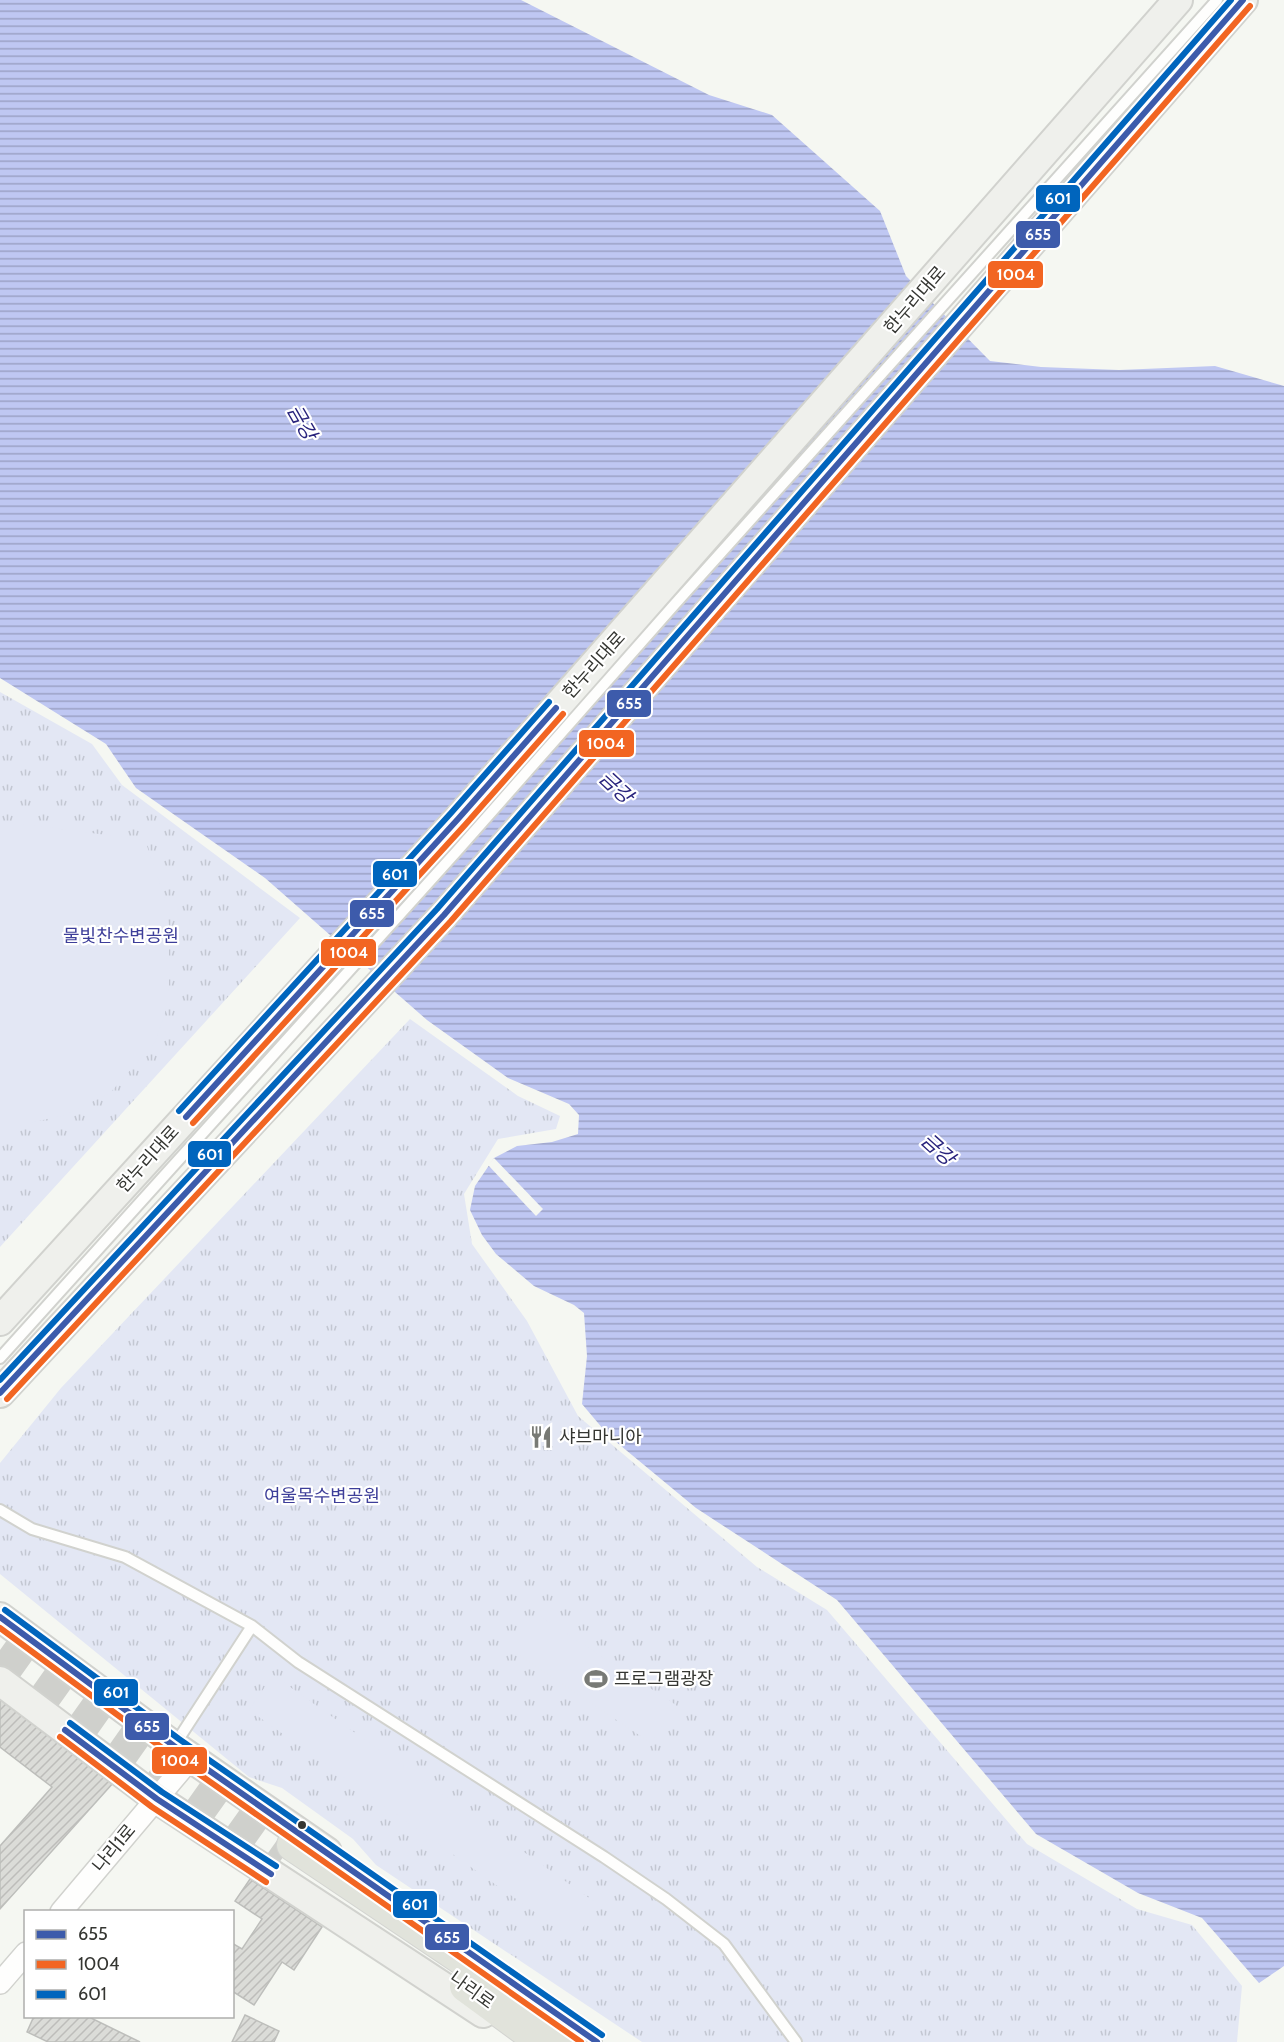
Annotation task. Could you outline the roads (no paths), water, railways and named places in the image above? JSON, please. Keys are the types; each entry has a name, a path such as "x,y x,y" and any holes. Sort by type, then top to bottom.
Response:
{"main road":[{"name":"나리로","path":"542,2042 290,1849 586,2042"}],"street":[{"name":"한누리대로","path":"0,1321 458,819 1178,0"},
{"path":"0,1393 444,915 1243,0"},
{"path":"0,1617 182,1752 597,2042"},
{"path":"0,1681 157,1799 527,2042"},
{"name":"나리1로","path":"62,1910 157,1799 182,1752"},
{"path":"0,1983 24,1955"}],"lane":[{"path":"0,1358 449,860 675,604 1217,0"},
{"path":"0,1510 32,1529 125,1557 252,1626 298,1662 604,1857 724,1944 796,2042"},
{"path":"182,1752 252,1626"}],"water":[{"name":"금강","path":"0,0 521,0 709,95 772,115 880,211 906,276 990,361 1041,367 1119,370 1215,366 1284,386 1284,1966 1259,1983 1202,1918 1138,1893 1036,1834 837,1600 696,1508 609,1436 582,1404 587,1356 584,1313 574,1305 534,1286 496,1254 482,1235 470,1210 475,1186 494,1158 517,1146 552,1142 578,1134 579,1115 569,1104 508,1078 427,1020 265,878 136,788 106,744 0,678"}],"tunnel":[{"path":"0,1650 286,1853"}],"place":[{"name":"샤브마니아","path":"541,1437"},
{"name":"프로그램광장","path":"596,1679"}],"park label":[{"name":"물빛찬수변공원","path":"121,936"},
{"name":"여울목수변공원","path":"322,1496"}]}
